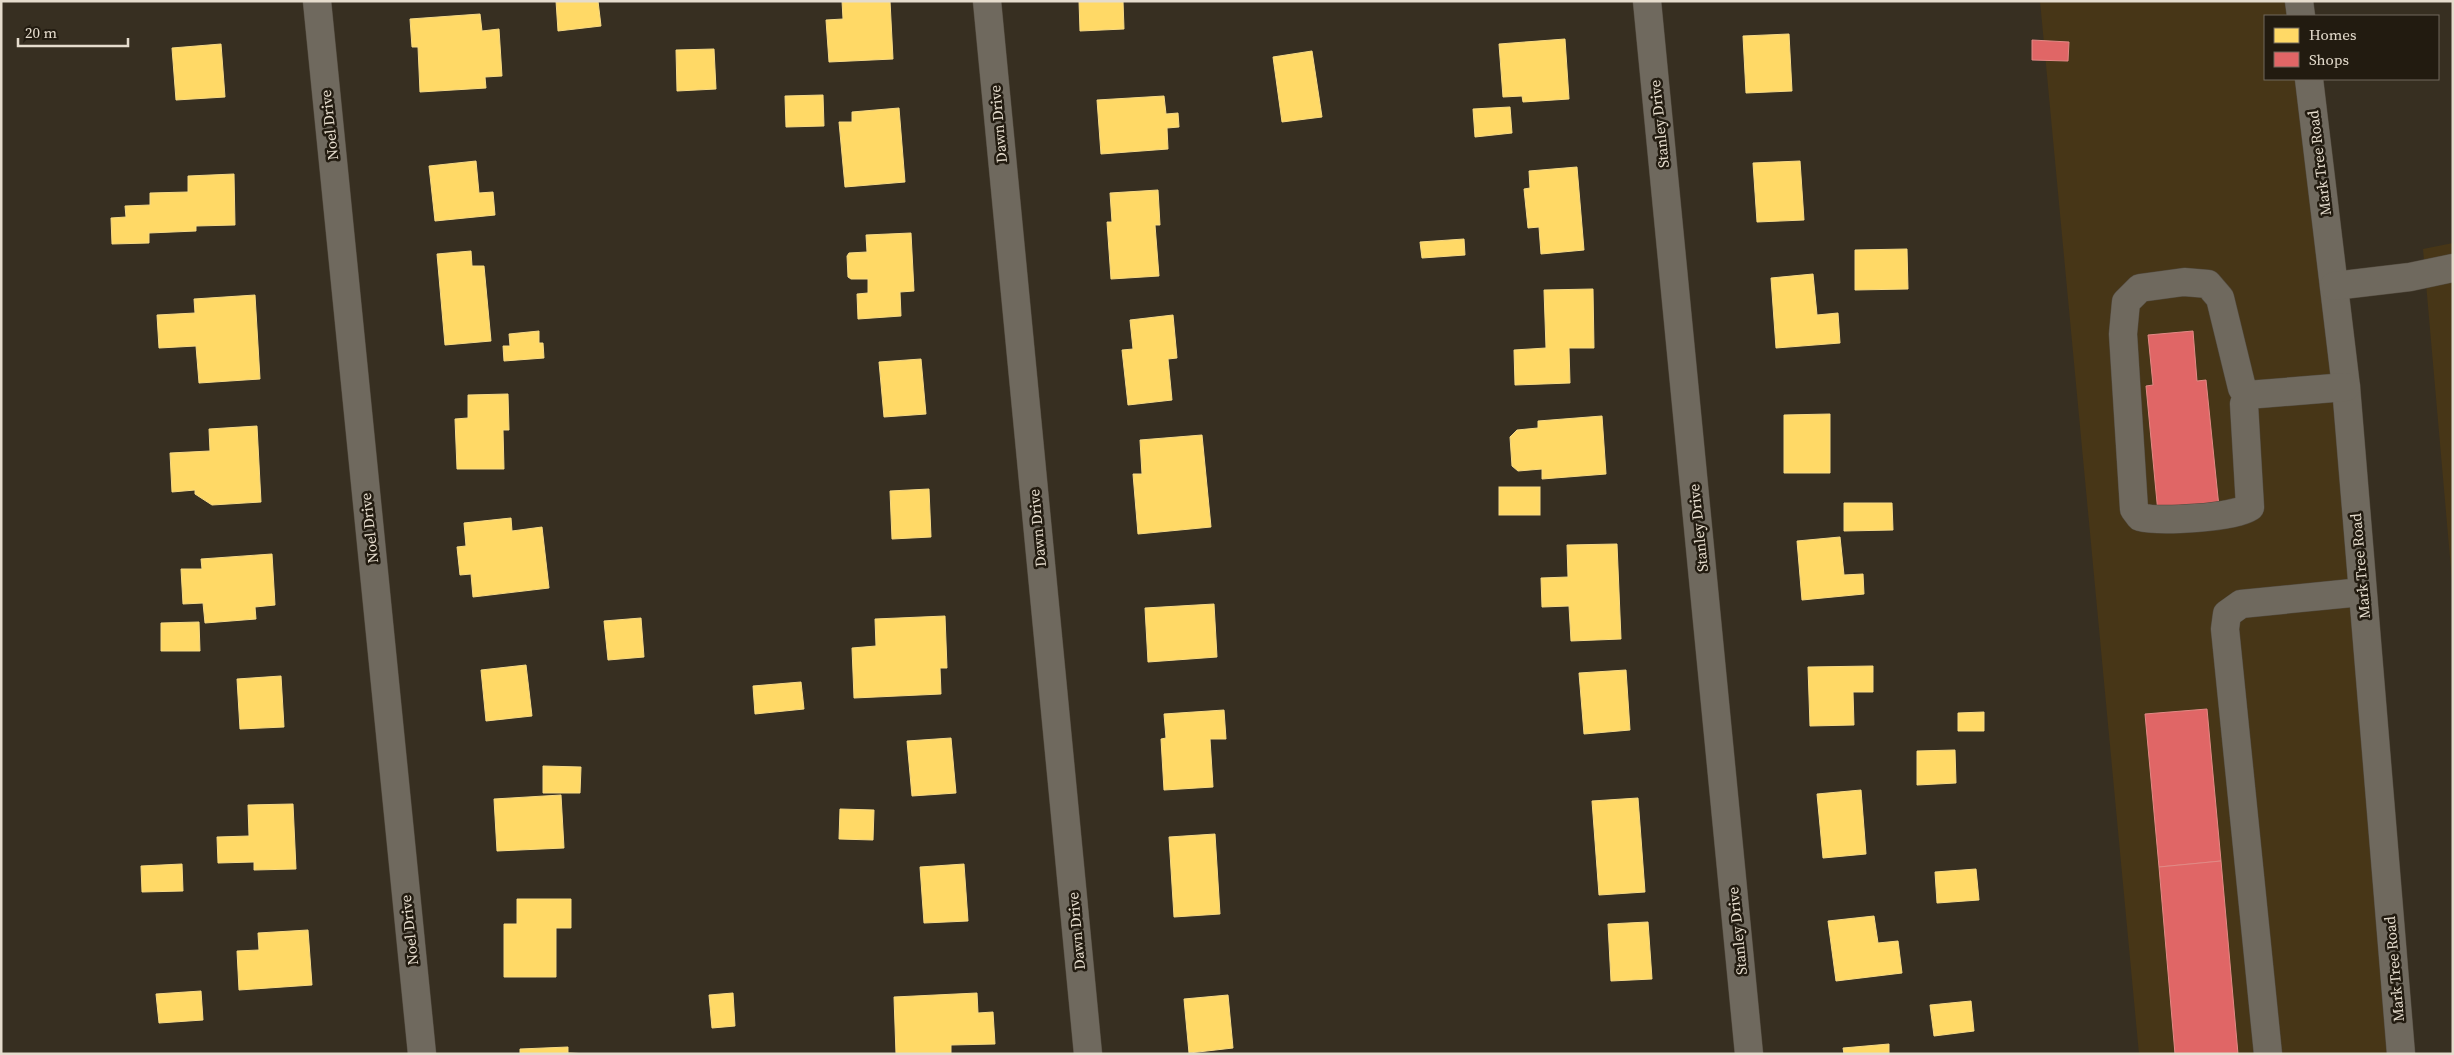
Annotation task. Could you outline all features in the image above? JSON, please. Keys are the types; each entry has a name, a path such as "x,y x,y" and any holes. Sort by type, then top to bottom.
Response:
{"street":[{"name":"Noel Drive","path":"317,1 422,1054"},
{"name":"Dawn Drive","path":"987,1 1088,1054"},
{"name":"Stanley Drive","path":"1646,1 1749,1054"},
{"path":"2299,1 2301,15"},
{"name":"Mark Tree Road","path":"2309,80 2346,388 2401,1054"},
{"path":"2334,286 2410,277 2453,268"},
{"path":"2184,282 2208,284 2220,298 2242,388 2247,395 2244,404 2250,507 2241,513 2222,515 2152,520 2140,517 2134,509 2123,334 2126,302 2140,288 2184,282"},
{"path":"2247,395 2346,388"},
{"path":"2268,1054 2225,629 2227,614 2241,604 2362,592"}],"shaded area":[{"path":"2040,1 2299,1 2301,15 2264,15 2264,80 2309,80 2401,1054 2139,1054"},
{"path":"2453,243 2453,592 2423,249"}],"building: Homes":[{"path":"556,1 598,1 601,26 558,31"},
{"path":"842,1 890,1 893,59 829,62 826,20 843,19"},
{"path":"1079,1 1123,1 1124,29 1080,31"},
{"path":"480,14 482,31 499,29 502,76 485,77 486,88 420,92 418,47 412,47 410,19"},
{"path":"1789,34 1792,91 1746,93 1743,36"},
{"path":"1565,39 1569,99 1523,102 1522,96 1503,97 1499,44"},
{"path":"221,44 225,97 176,100 172,48"},
{"path":"714,49 716,89 677,91 676,50"},
{"path":"1312,51 1322,117 1282,122 1273,57"},
{"path":"823,95 824,126 786,127 785,96"},
{"path":"1164,96 1166,114 1178,113 1179,127 1167,128 1168,149 1101,154 1097,100"},
{"path":"1510,107 1512,133 1475,137 1473,109"},
{"path":"899,108 905,182 845,187 839,122 852,122 852,112"},
{"path":"476,161 479,193 493,192 495,215 435,221 429,166"},
{"path":"1800,161 1804,220 1757,222 1753,163"},
{"path":"1577,167 1584,250 1541,254 1539,227 1528,228 1524,189 1530,188 1529,171"},
{"path":"234,174 235,225 196,226 196,231 149,233 149,243 112,244 111,218 126,217 125,206 150,205 150,193 188,192 188,176"},
{"path":"1158,190 1160,225 1155,225 1159,276 1111,279 1107,222 1112,222 1110,193"},
{"path":"911,233 914,291 900,292 901,316 858,319 857,294 868,293 868,279 851,279 848,277 847,256 849,253 867,252 866,235"},
{"path":"1464,239 1465,255 1422,258 1420,242"},
{"path":"1907,249 1908,289 1855,290 1855,250"},
{"path":"471,251 472,266 484,266 491,341 445,345 437,254"},
{"path":"1813,274 1817,315 1838,313 1840,343 1776,348 1771,278"},
{"path":"1593,289 1594,348 1569,348 1570,383 1515,385 1514,350 1546,348 1544,290"},
{"path":"255,295 260,379 199,383 196,346 159,348 157,315 195,313 194,299"},
{"path":"1173,315 1177,358 1168,359 1172,400 1128,405 1122,350 1133,349 1130,320"},
{"path":"539,331 539,343 543,343 544,358 504,361 503,346 510,346 509,334"},
{"path":"921,359 926,414 884,417 879,362"},
{"path":"508,394 509,430 503,430 504,469 457,469 455,419 468,418 468,395"},
{"path":"1830,414 1830,473 1784,473 1784,415"},
{"path":"1602,416 1606,474 1542,479 1542,469 1518,471 1512,466 1510,437 1517,430 1538,428 1538,421"},
{"path":"257,426 261,502 212,505 195,494 195,490 172,492 170,453 210,451 209,429"},
{"path":"1202,435 1211,527 1138,534 1133,474 1142,474 1140,440"},
{"path":"1499,487 1540,487 1540,515 1499,515"},
{"path":"929,489 931,537 892,539 890,491"},
{"path":"1844,503 1892,503 1893,530 1844,531"},
{"path":"511,518 512,531 542,527 549,588 473,597 471,574 460,575 457,547 466,546 464,523"},
{"path":"1840,537 1844,575 1863,574 1864,594 1802,600 1797,541"},
{"path":"1617,544 1621,639 1571,641 1569,606 1542,607 1541,578 1568,577 1567,545"},
{"path":"272,554 275,605 255,607 256,619 205,623 203,603 183,604 181,569 202,569 201,559"},
{"path":"1214,604 1217,657 1148,662 1145,608"},
{"path":"945,616 947,668 940,668 941,694 854,698 852,648 876,646 875,619"},
{"path":"641,618 644,657 608,660 604,621"},
{"path":"199,622 200,651 161,651 161,623"},
{"path":"526,665 532,716 486,721 481,670"},
{"path":"1873,666 1873,692 1853,692 1854,725 1810,726 1808,667"},
{"path":"1626,670 1630,730 1584,734 1579,673"},
{"path":"281,676 284,727 240,729 237,679"},
{"path":"801,682 804,709 755,714 753,686"},
{"path":"1224,710 1226,739 1210,739 1213,787 1164,790 1161,739 1166,738 1164,714"},
{"path":"1984,712 1984,731 1958,731 1958,713"},
{"path":"951,738 956,793 912,796 907,741"},
{"path":"1955,750 1956,783 1917,785 1917,751"},
{"path":"543,766 581,767 580,793 543,793"},
{"path":"1861,790 1866,854 1823,858 1817,794"},
{"path":"561,795 564,848 497,851 494,799"},
{"path":"1638,798 1645,892 1599,895 1592,801"},
{"path":"293,804 296,869 254,870 254,862 218,863 217,837 249,836 248,805"},
{"path":"840,809 874,810 873,840 839,839"},
{"path":"1215,834 1220,914 1174,917 1169,837"},
{"path":"182,864 183,891 142,892 141,866"},
{"path":"964,864 968,921 924,923 920,867"},
{"path":"1976,869 1979,900 1937,903 1935,872"},
{"path":"517,899 571,899 571,928 556,928 556,977 504,977 504,924 517,924"},
{"path":"1874,916 1878,943 1898,941 1902,973 1836,981 1828,921"},
{"path":"1648,922 1652,979 1611,981 1608,924"},
{"path":"308,930 312,985 239,990 237,951 259,950 258,933"},
{"path":"201,991 203,1020 159,1023 156,994"},
{"path":"733,993 735,1026 712,1028 709,995"},
{"path":"977,993 978,1013 993,1012 995,1044 951,1045 951,1054 896,1054 894,997"},
{"path":"1228,995 1233,1048 1189,1053 1184,999"},
{"path":"1971,1001 1974,1031 1934,1036 1930,1005"},
{"path":"1889,1044 1889,1054 1844,1054 1843,1048"},
{"path":"568,1047 568,1053 590,1054 520,1054 520,1049"}],"building: Shops":[{"path":"2032,40 2069,42 2068,61 2032,60"},
{"path":"2193,331 2197,381 2206,380 2219,507 2158,513 2146,386 2153,385 2148,335"},
{"path":"2207,709 2221,861 2159,867 2145,714"},
{"path":"2221,861 2238,1054 2175,1054 2159,867"}]}
